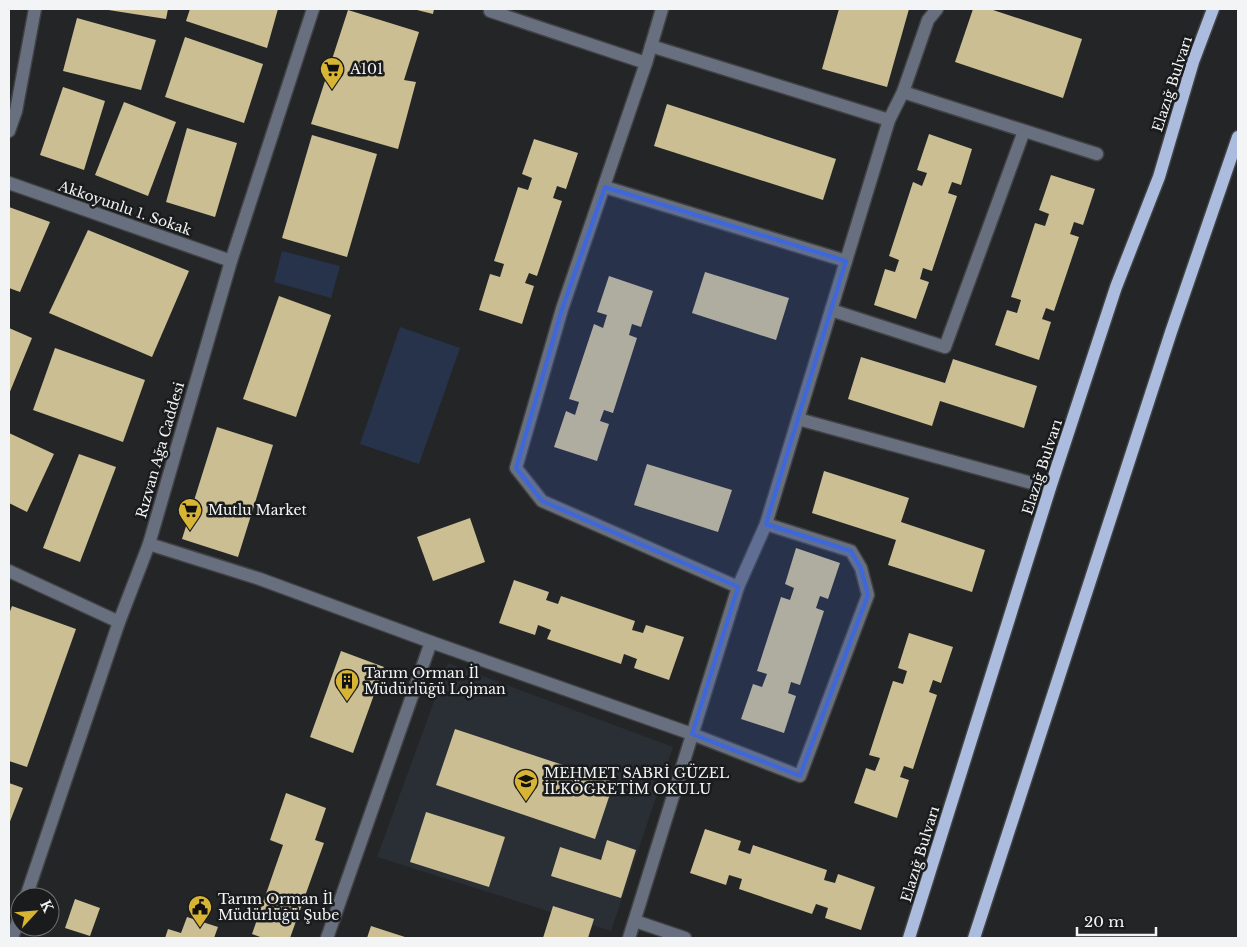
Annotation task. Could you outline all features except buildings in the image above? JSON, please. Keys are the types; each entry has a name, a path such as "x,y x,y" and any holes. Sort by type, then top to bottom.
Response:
{"main road":[{"name":"Elazığ Bulvarı","path":"909,938 1050,488 1116,287 1159,177 1193,62 1213,9"},
{"path":"974,938 1168,342 1238,137"}],"street":[{"path":"9,131 16,111 35,9"},
{"name":"Rızvan Ağa Caddesi","path":"29,887 119,622 148,544 231,261 313,9"},
{"path":"662,9 605,187 562,309 516,468 542,501 738,587"},
{"path":"629,938 738,587 766,524 889,120 903,92 928,20 937,9"},
{"path":"490,11 646,63"},
{"path":"651,46 889,120"},
{"path":"903,92 1097,154"},
{"path":"832,310 945,347 1024,130"},
{"name":"Akkoyunlu 1. Sokak","path":"9,183 231,261"},
{"path":"605,187 846,261"},
{"path":"798,419 1050,488"},
{"path":"148,544 260,579 431,642 692,734 800,776 868,595 861,568 851,551 766,524"},
{"path":"9,571 119,622"},
{"path":"327,938 431,642"},
{"path":"634,921 686,938"}],"highlighted area":[{"path":"605,187 846,261 766,524 851,551 861,568 868,595 800,776 692,734 738,587 542,501 516,468 562,309"}],"shaded area":[{"path":"282,251 340,266 331,298 274,282"},
{"path":"400,327 460,348 419,464 360,444"},
{"name":"MEHMET SABRİ GÜZEL İLKÖGRETİM OKULU","path":"448,663 673,747 611,931 377,857"}],"place":[{"name":"A101","path":"332,90"},
{"name":"Mutlu Market","path":"190,531"},
{"name":"Tarım Orman İl Müdürlüğü Lojman","path":"347,702"},
{"name":"MEHMET SABRİ GÜZEL İLKÖGRETİM OKULU","path":"526,802"},
{"name":"Tarım Orman İl Müdürlüğü Şube","path":"200,928"}]}
